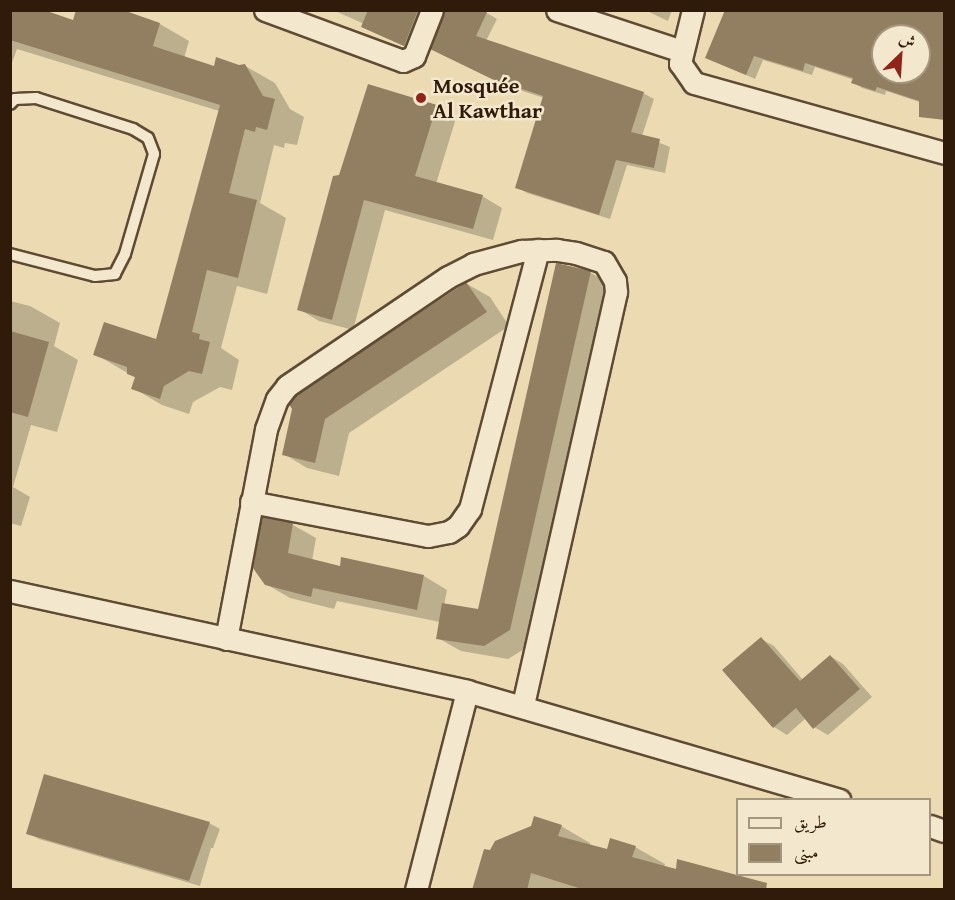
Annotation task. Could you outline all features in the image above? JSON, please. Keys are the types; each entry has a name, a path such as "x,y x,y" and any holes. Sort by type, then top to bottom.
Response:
{"street":[{"path":"265,10 403,61 414,56 432,10"},
{"path":"557,10 682,51"},
{"path":"693,10 682,51 682,70 694,83 945,153"},
{"path":"251,502 428,536 449,532 458,526 470,509 538,250"},
{"path":"226,639 251,502 270,415 282,393 300,375 448,277 500,255 538,250 576,253 604,262 615,281 616,292 523,706"},
{"path":"10,591 466,691 832,798"},
{"path":"416,890 466,691"}],"lane":[{"path":"10,104 15,99 36,98 133,129 148,138 153,154 126,254 115,274 95,276 10,254"}],"building":[{"path":"10,10 44,10 73,20 76,10 123,10 160,23 153,46 214,66 216,57 239,65 245,64 263,96 275,99 267,130 256,127 255,132 245,129 229,193 257,200 238,278 207,270 192,332 200,334 199,339 210,342 202,374 189,371 164,386 160,399 131,389 135,377 127,374 127,367 93,355 104,322 156,339 220,105 10,40"},
{"path":"368,10 418,10 404,46 361,27"},
{"path":"444,10 488,10 476,36 644,92 631,132 660,139 654,168 616,160 599,215 515,188 543,96 492,79 430,49"},
{"path":"725,10 945,10 945,120 919,117 919,101 877,87 875,91 851,83 853,78 805,63 803,71 754,56 746,75 705,58"},
{"path":"368,84 437,105 415,176 483,195 473,229 364,200 332,320 297,310 333,176 339,175"},
{"path":"556,263 591,271 510,630 484,646 436,639 442,603 478,609"},
{"path":"466,282 487,312 325,419 315,463 282,455 292,409 289,404 296,395"},
{"path":"10,331 49,342 28,417 10,412"},
{"path":"262,517 293,523 288,553 340,566 341,557 424,575 417,610 313,588 311,597 265,585 253,568"},
{"path":"761,637 800,681 830,655 860,689 813,729 796,708 773,728 722,670"},
{"path":"44,774 210,822 189,881 26,834"},
{"path":"534,816 562,825 558,836 607,849 610,838 636,846 632,857 676,869 677,859 767,883 766,890 585,890 531,873 527,890 472,890 484,849 490,850 495,841 531,826"}],"place":[{"name":"Mosquée Al Kawthar","path":"421,98"}]}
